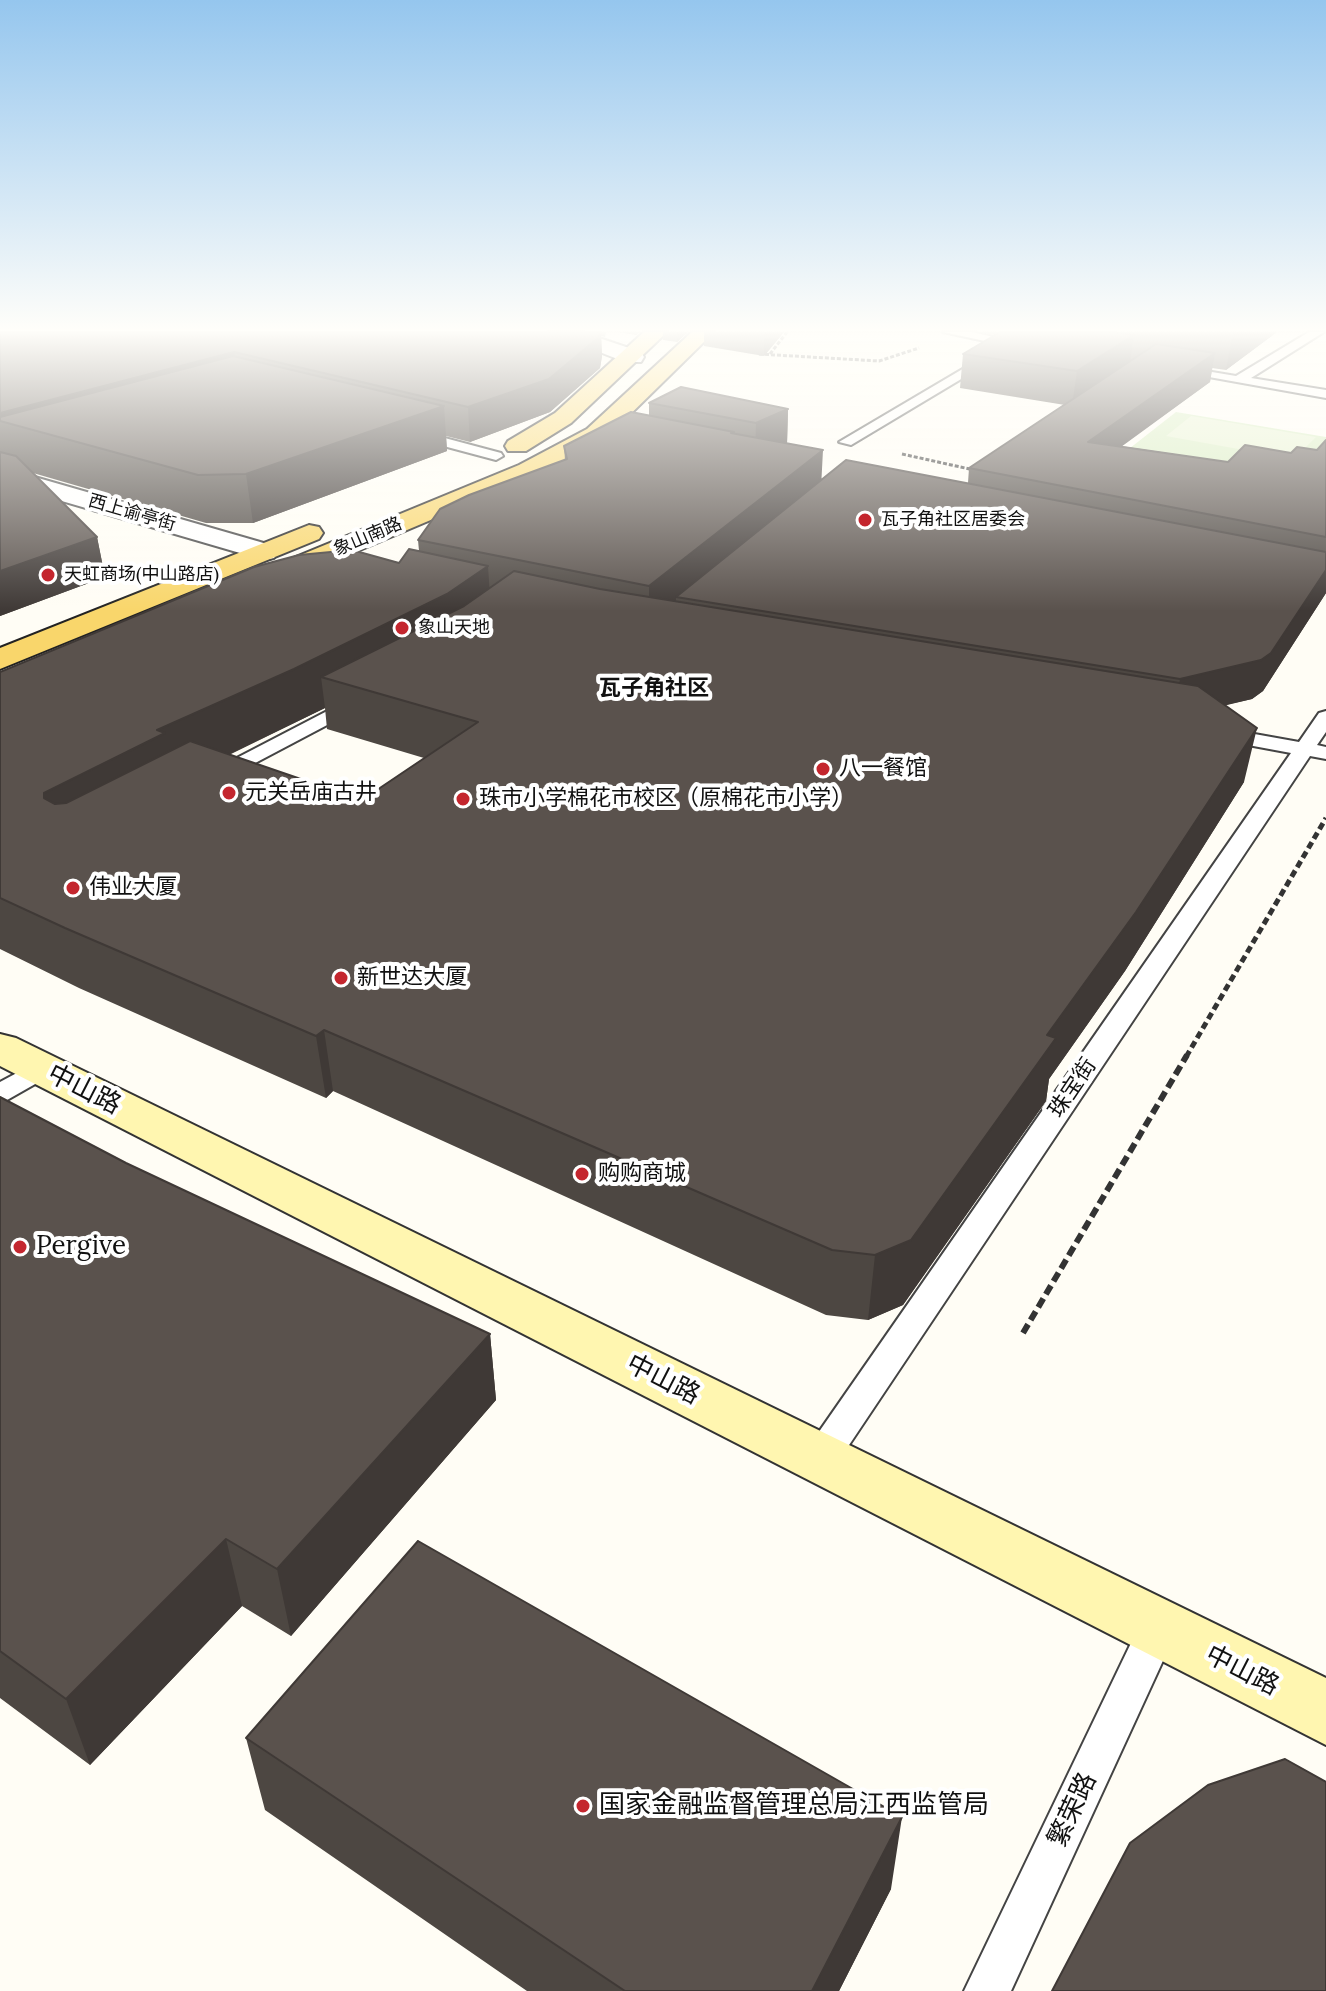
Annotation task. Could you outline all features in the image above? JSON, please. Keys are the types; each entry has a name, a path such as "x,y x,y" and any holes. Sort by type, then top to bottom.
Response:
{"main road":[{"name":"象山南路","path":"0,659 496,456 551,425"},
{"name":"象山南路","path":"29,679 320,567 604,436 614,425"},
{"name":"中山路","path":"14,1071 820,1459 1326,1713"}],"street":[{"name":"西上谕亭街","path":"0,475 264,552"}],"lane":[{"path":"846,442 877,425"},
{"path":"389,427 496,456"},
{"path":"195,786 376,692"},
{"name":"珠宝街","path":"820,1459 1315,751 1326,717"},
{"path":"1196,730 1315,751"},
{"name":"繁荣路","path":"987,1991 1158,1628"}],"path":[{"path":"846,442 986,472"},
{"path":"1023,1333 1326,818"}],"green space":[{"path":"1160,425 1253,425 1326,437 1326,448 1298,476 1102,470"},
{"path":"1180,425 1244,425 1316,437 1294,459 1166,436"}],"building":[{"path":"14,425 389,425 246,474 198,475"},
{"path":"606,425 698,425 823,450 649,586 418,540 440,509 469,495 567,459 564,446"},
{"path":"1034,425 1112,425 1088,442 1228,462 1245,445 1291,453 1297,447 1317,450 1326,440 1326,537 969,468"},
{"path":"0,452 16,456 97,537 0,571"},
{"path":"846,460 1326,552 1326,570 1271,653 1261,660 1180,679 676,597"},
{"path":"409,549 488,566 447,594 294,669 157,730 165,733 44,793 44,798 55,804 66,803 190,741 362,800 478,722 321,677 464,606 514,571 600,589 1198,686 1257,728 1136,912 1047,1035 1056,1038 911,1240 875,1255 832,1250 324,1030 316,1036 0,898 0,672 254,567 299,555 352,550 399,563"},
{"path":"0,1097 126,1163 490,1334 277,1569 226,1539 66,1699 0,1651"},
{"path":"418,1541 902,1817 812,1991 625,1991 246,1738"},
{"path":"1285,1759 1326,1782 1326,1991 1052,1991 1130,1843 1208,1785"}],"place":[{"name":"瓦子角社区居委会","path":"865,520"},
{"name":"天虹商场(中山路店)","path":"48,575"},
{"name":"象山天地","path":"402,628"},
{"name":"八一餐馆","path":"823,769"},
{"name":"元关岳庙古井","path":"229,793"},
{"name":"珠市小学棉花市校区（原棉花市小学）","path":"463,799"},
{"name":"伟业大厦","path":"73,888"},
{"name":"新世达大厦","path":"341,978"},
{"name":"购购商城","path":"582,1174"},
{"name":"Pergive","path":"20,1247"},
{"name":"国家金融监督管理总局江西监管局","path":"583,1806"}],"district":[{"name":"瓦子角社区","path":"654,689"}]}
